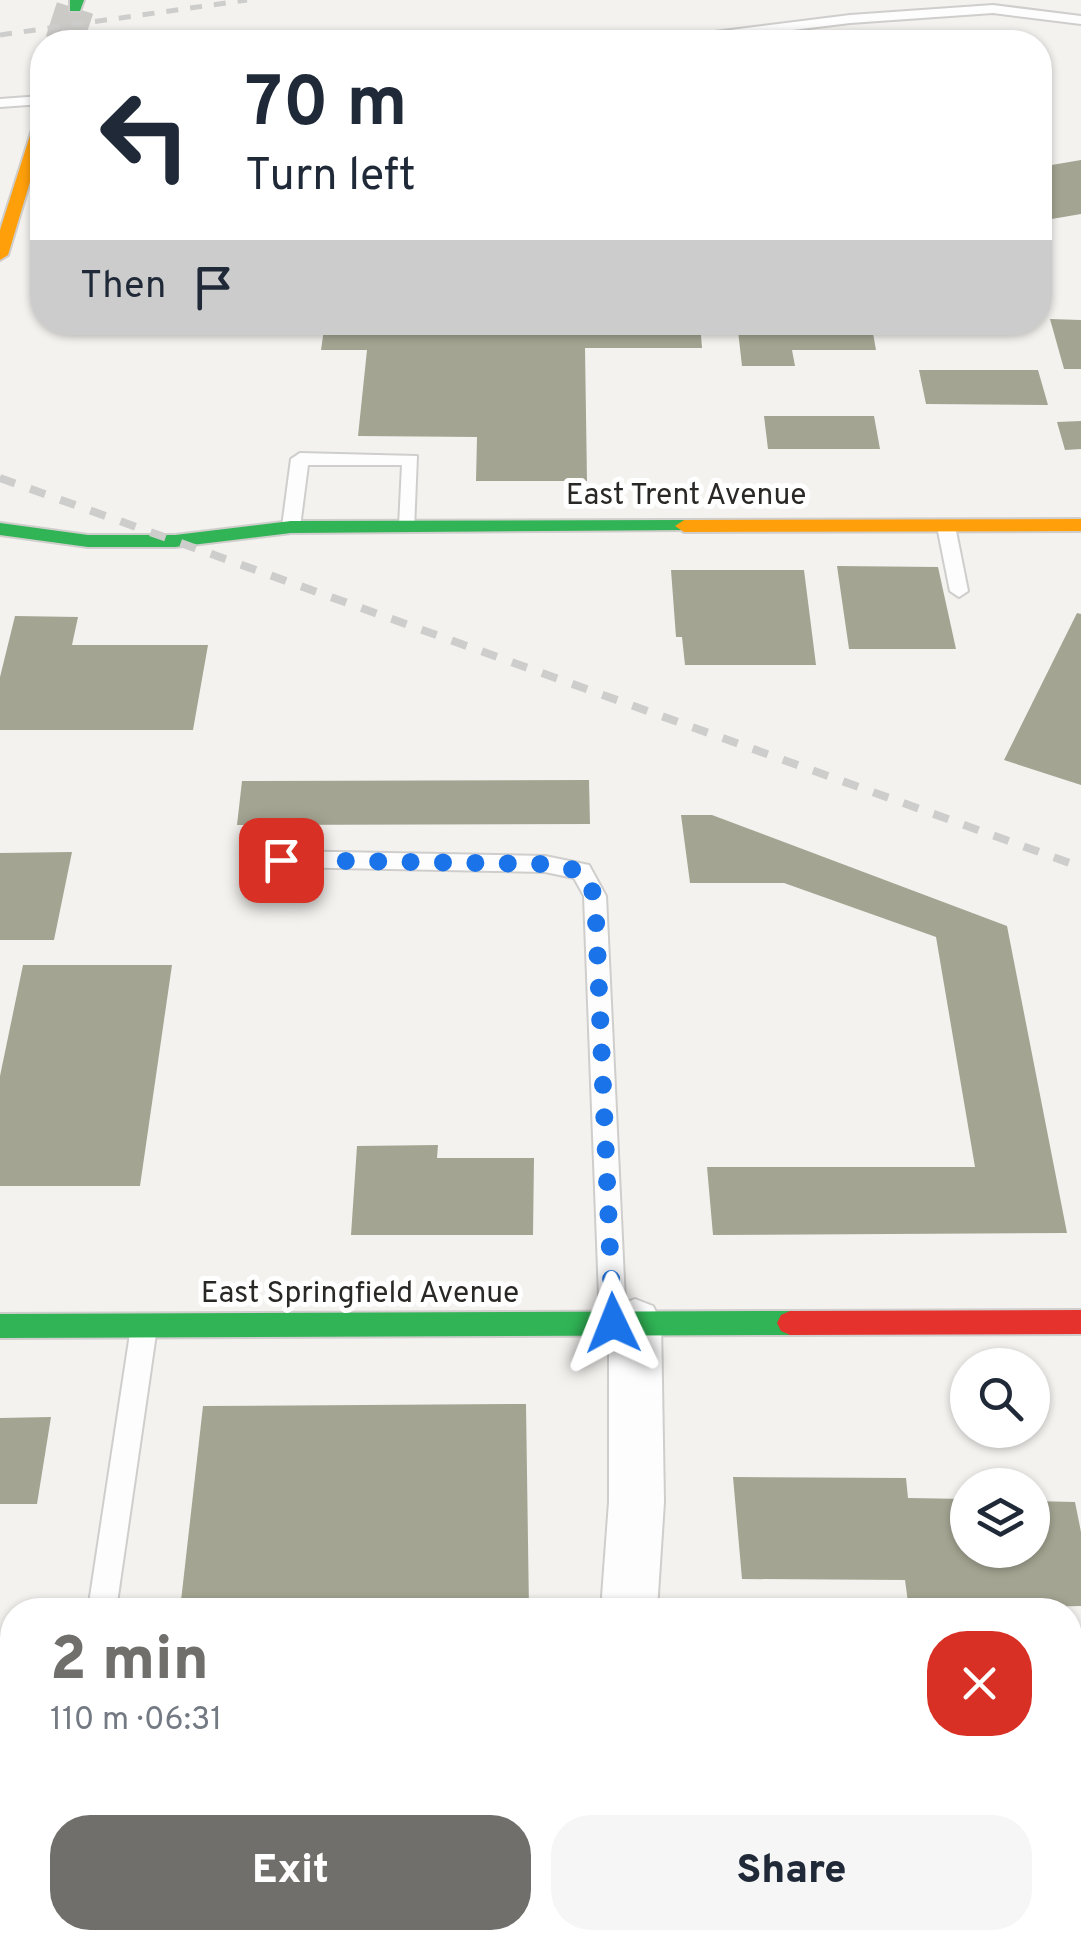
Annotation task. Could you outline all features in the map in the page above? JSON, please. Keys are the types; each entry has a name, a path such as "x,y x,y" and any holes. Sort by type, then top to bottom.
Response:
{"main road":[{"path":"0,255 30,159"},
{"name":"East Trent Avenue","path":"200,516 291,527"},
{"name":"East Trent Avenue","path":"0,528 75,517"},
{"name":"East Trent Avenue","path":"0,528 88,542 176,541 291,527 1081,526"},
{"name":"East Springfield Avenue","path":"0,1326 1081,1322"}],"street":[{"path":"624,1322 639,1485 630,1598"}],"lane":[{"path":"762,30 850,19 993,10 1081,20"},
{"path":"0,102 30,101"},
{"path":"291,527 300,459 412,460 408,526"},
{"path":"946,526 959,591"},
{"path":"281,860 545,864 581,871 595,896 624,1322"},
{"path":"104,1598 144,1326"}],"building":[{"path":"1081,160 1081,214 1052,219 1052,165"},
{"path":"1052,319 1081,320 1081,369 1064,369"},
{"path":"323,335 701,335 702,348 585,348 587,481 476,481 477,437 358,436 367,350 321,350"},
{"path":"738,335 873,335 876,350 792,350 795,366 742,366"},
{"path":"919,370 1038,370 1048,405 926,404"},
{"path":"764,416 874,416 880,449 768,449"},
{"path":"1081,421 1081,449 1065,450 1057,422"},
{"path":"837,566 938,567 956,649 849,649"},
{"path":"671,570 804,570 816,665 685,665 682,637 676,637"},
{"path":"1077,613 1081,614 1081,785 1004,760"},
{"path":"15,616 78,617 72,645 208,645 193,730 0,730 0,677"},
{"path":"589,780 590,824 237,825 242,781"},
{"path":"681,815 712,815 1007,926 1067,1233 713,1235 707,1167 975,1167 936,937 784,883 690,883"},
{"path":"72,852 54,940 0,940 0,853"},
{"path":"23,965 172,965 140,1186 0,1186 0,1076"},
{"path":"438,1145 437,1158 534,1158 533,1235 351,1235 357,1146"},
{"path":"526,1404 529,1598 181,1598 203,1406"},
{"path":"51,1417 37,1504 0,1504 0,1418"},
{"path":"733,1477 906,1478 908,1498 950,1499 950,1568 1050,1568 1050,1501 1075,1502 1081,1532 1081,1598 907,1598 905,1580 742,1579"}],"tunnel":[{"path":"68,30 75,8"}],"railway":[{"path":"35,30 247,0"},
{"path":"0,35 30,31"},
{"path":"4,479 0,478 1081,867"}],"traffic: fast":[{"path":"75,8 77,0"},
{"path":"0,529 88,541 175,541 291,527 684,526"},
{"path":"0,1326 790,1323"}],"traffic: slow":[{"path":"0,255 30,159"},
{"path":"684,526 1081,525"}],"traffic: jam":[{"path":"790,1323 1081,1322"}],"route":[{"path":"281,860 545,864 581,871 595,896 613,1323"}]}
